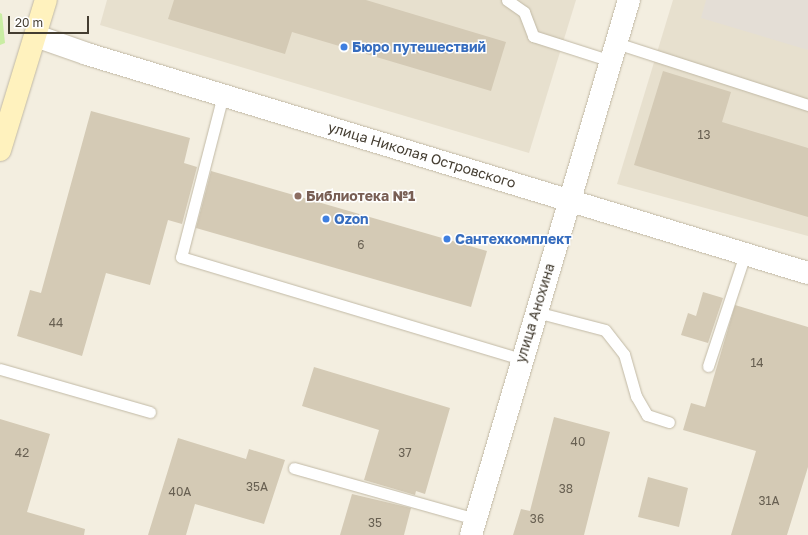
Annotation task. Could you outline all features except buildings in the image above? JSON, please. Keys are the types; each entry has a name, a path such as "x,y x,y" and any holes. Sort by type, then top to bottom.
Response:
{"main road":[{"path":"0,150 46,0"}],"street":[{"name":"улица Анохина","path":"474,527 522,359 629,0"},
{"name":"улица Николая Островского","path":"36,36 87,54 808,273"}],"lane":[{"path":"507,0 524,12 533,36 614,52 808,105"},
{"path":"223,95 181,257 522,359"},
{"path":"708,366 745,254"},
{"path":"536,312 605,330 624,354 636,396 647,415 669,422"},
{"path":"0,369 150,412"},
{"path":"294,468 474,527"}],"shaded area":[{"path":"107,0 576,0 529,153 100,25"},
{"path":"673,0 808,0 808,236 617,184"},
{"path":"706,0 808,0 808,50 701,18"}],"green space":[{"path":"0,13 2,14 5,43 0,45"}],"place":[{"name":"Бюро путешествий","path":"344,47"},
{"name":"Библиотека №1","path":"298,196"},
{"name":"Ozon","path":"326,219"},
{"name":"Сантехкомплект","path":"447,239"}]}
